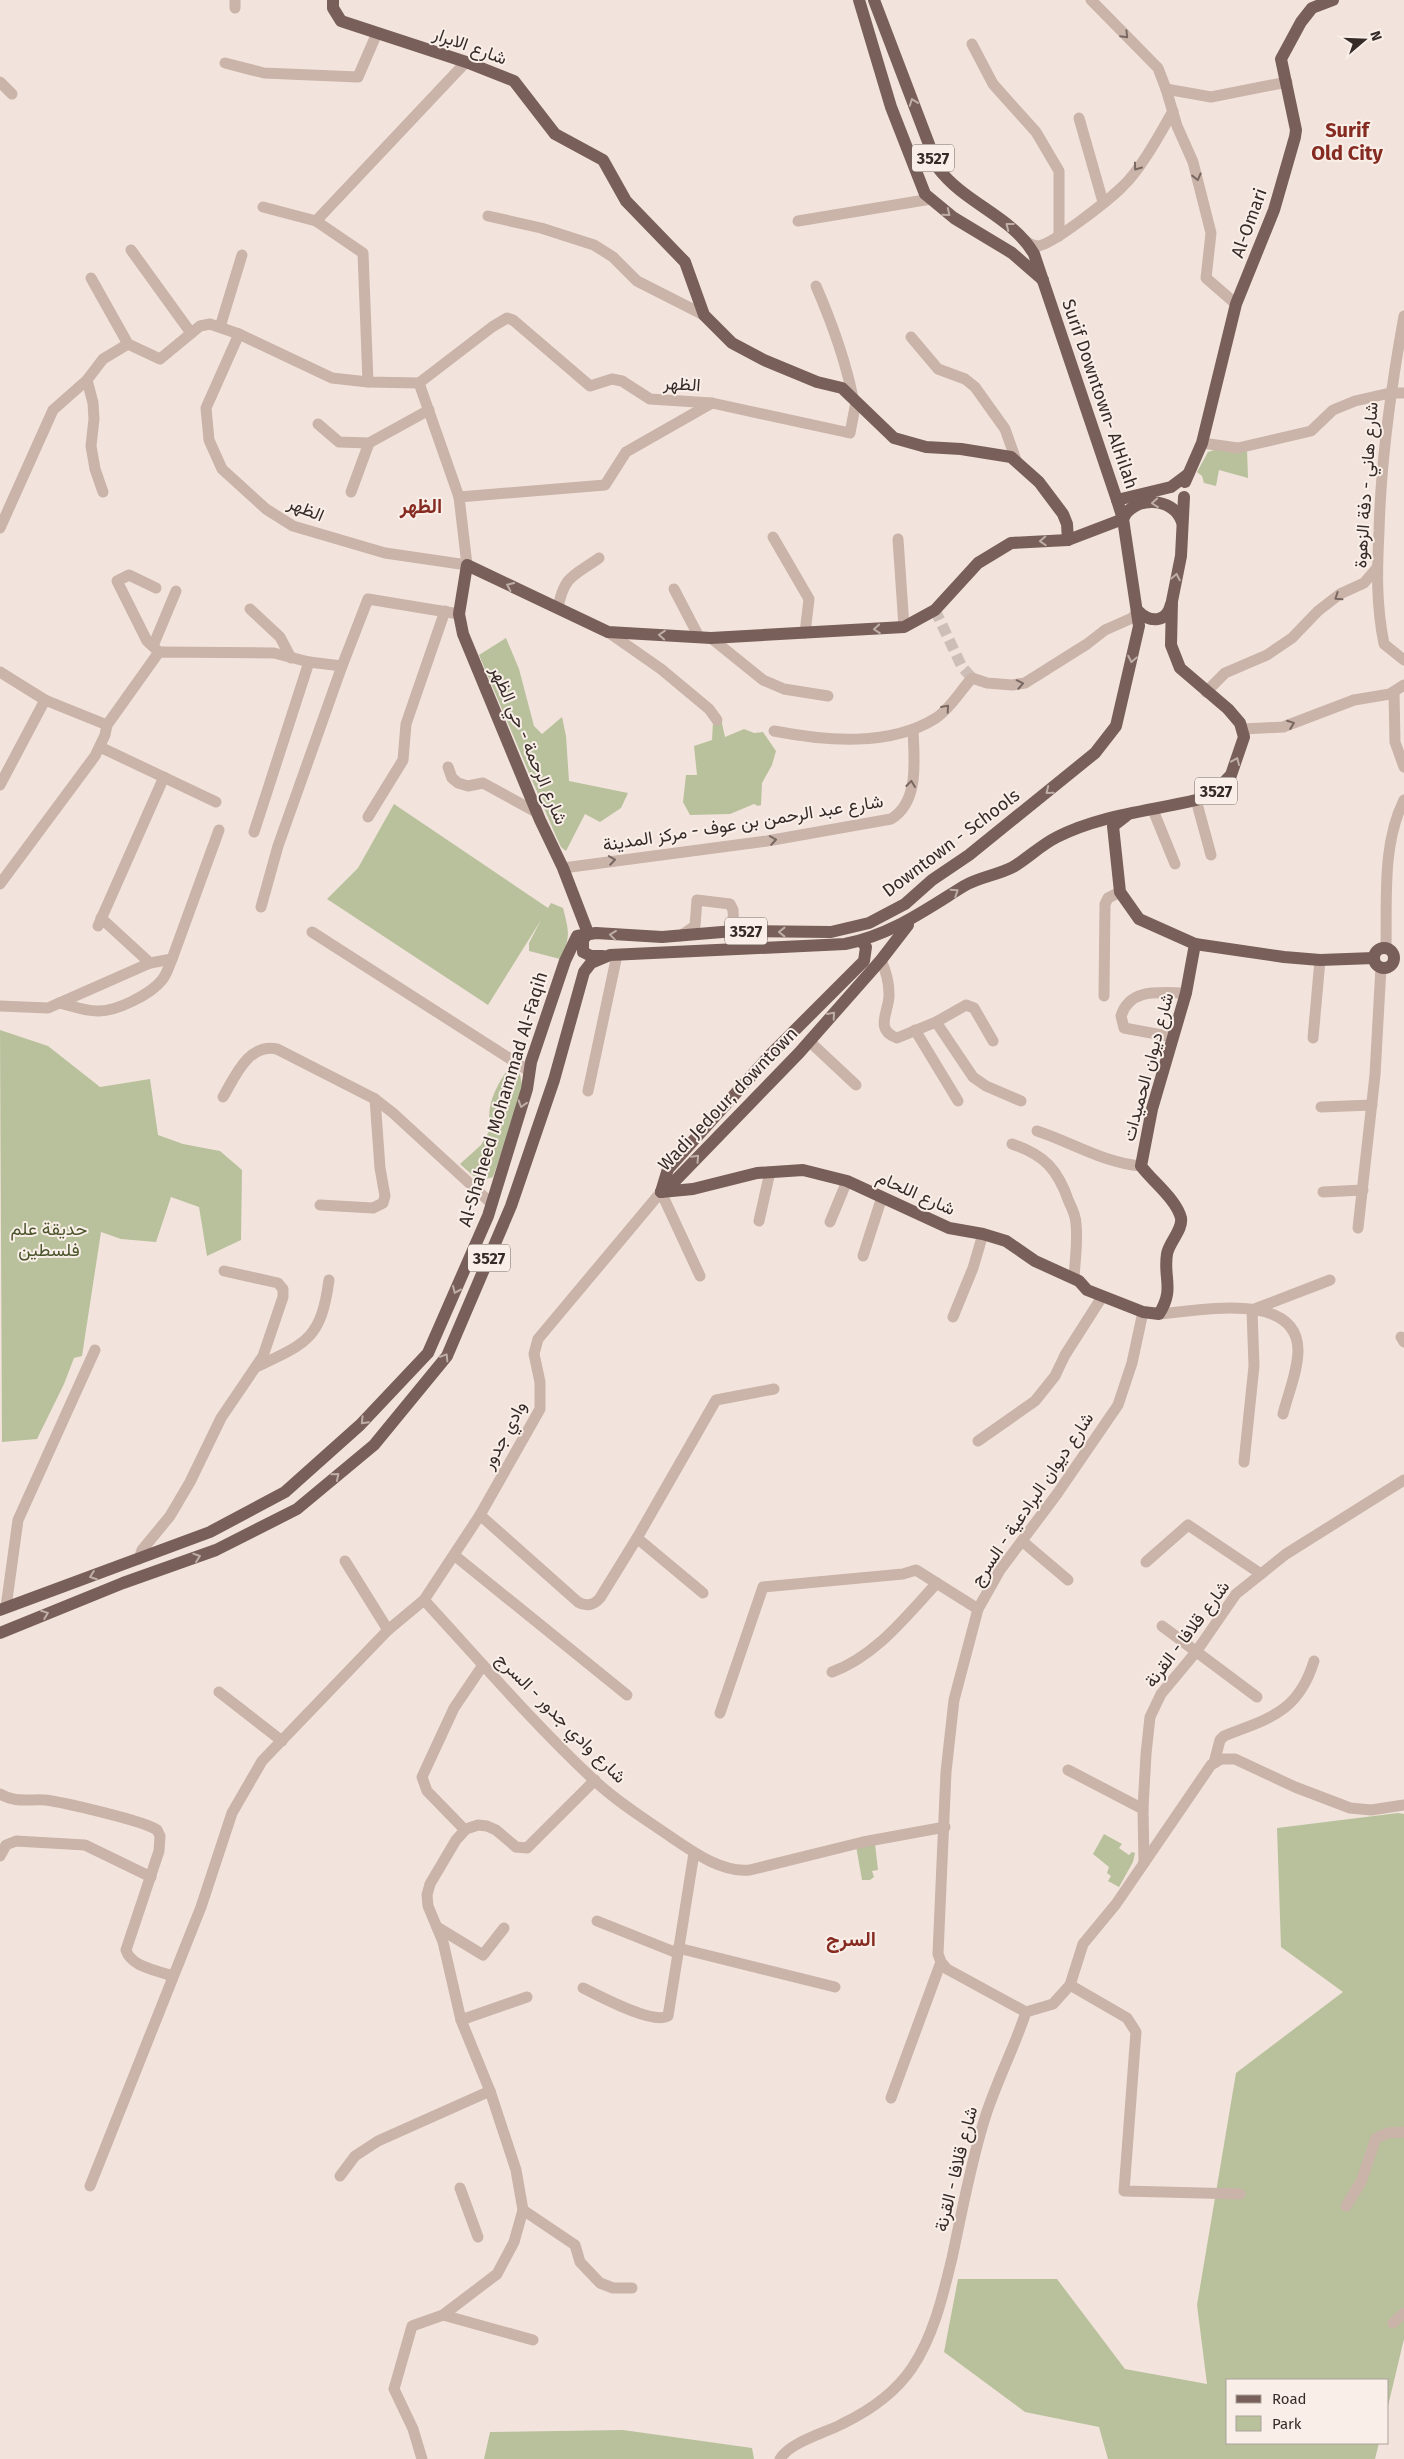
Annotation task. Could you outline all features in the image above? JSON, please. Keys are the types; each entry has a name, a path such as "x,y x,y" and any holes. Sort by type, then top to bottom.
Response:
{"main road":[{"name":"شارع الابرار","path":"333,0 334,8 341,21 466,62 514,81 554,134 602,160 626,201 685,262 704,315"},
{"name":"3527","path":"857,0 862,21 866,27 901,134 918,178 931,200 954,218 1012,253 1043,280"},
{"name":"Surif Downtown- AlHilah","path":"874,0 938,168 951,184 1010,226 1024,240 1034,254 1123,519"},
{"name":"Al-Omari","path":"1182,480 1202,443 1236,304 1274,210 1295,137 1287,82 1281,60 1301,22 1312,8 1333,0"},
{"path":"704,315 732,343 764,360 817,382 842,388 889,435 898,440 926,448 960,449 1005,455 1016,460 1038,482 1063,514 1067,524 1068,540"},
{"path":"1117,500 1166,488 1182,480"},
{"path":"1182,480 1172,486 1173,494 1177,497 1184,497 1180,556 1172,601 1170,632 1174,653 1180,668 1228,709 1240,723 1243,730"},
{"path":"467,565 608,632 705,638 805,634 904,627 935,610 978,564 1011,543 1068,540 1123,519 1126,513 1132,509 1160,502 1176,510 1182,523"},
{"name":"3527","path":"1123,519 1138,611"},
{"name":"شارع الرحمة - حي الظهر","path":"467,565 459,614 463,634 536,812 564,868 588,934"},
{"path":"1138,611 1147,619 1156,620 1167,613 1172,601"},
{"name":"Downtown - Schools","path":"588,934 662,937 734,932 831,932 874,921 905,904 947,869 969,856 1095,753 1112,734 1120,713 1131,667 1139,626 1138,611"},
{"name":"3527","path":"881,960 914,918 966,885 1012,867 1057,837 1090,824 1211,796 1231,775 1244,738 1243,730"},
{"path":"1130,814 1113,826 1113,839 1120,892 1139,920 1195,944 1284,957 1377,962 1388,968 1399,962 1393,952 1386,947 1376,951 1377,962"},
{"path":"1090,824 1103,829 1113,839"},
{"path":"916,893 912,902 913,909 918,913 925,912"},
{"name":"Al-Shaheed Mohammad Al-Faqih","path":"0,1633 123,1583 216,1550 297,1509 374,1444 447,1356 511,1206 554,1080 586,968 591,963 614,955 722,952 845,944 884,934 914,918"},
{"path":"874,921 884,934 884,946 862,969 866,947 866,931 874,921"},
{"path":"722,952 733,942 734,932"},
{"name":"3527","path":"588,934 582,944 586,955 614,955"},
{"name":"Al-Shaheed Mohammad Al-Faqih","path":"3,1608 210,1532 285,1492 360,1425 428,1353 488,1216 527,1089 529,1071 547,1011 570,949 577,936 588,934"},
{"name":"شارع ديوان الحميدات","path":"1159,1314 1168,1292 1167,1253 1179,1229 1181,1219 1176,1208 1141,1166 1152,1109 1186,994 1195,944"},
{"name":"Wadi Jedour, downtown","path":"661,1192 668,1169 771,1054 862,969 881,960"},
{"name":"Wadi Jedour, downtown","path":"661,1192 670,1186 809,1041 862,969"},
{"name":"شارع اللحام","path":"661,1192 693,1189 757,1173 803,1170 847,1181 949,1228 983,1234 1006,1241 1034,1261 1074,1278 1087,1290 1143,1312"},
{"path":"1143,1312 1159,1314"}],"street":[{"path":"1091,0 1158,68 1193,162 1211,233 1206,278 1236,304"},
{"path":"226,63 264,73 358,77 377,33"},
{"path":"972,44 993,84 1036,132 1059,171 1059,236"},
{"path":"316,221 466,62"},
{"path":"0,82 12,94"},
{"path":"1166,89 1211,97 1287,82"},
{"path":"1024,240 1030,244 1039,245 1059,236 1123,187 1158,137 1173,111"},
{"path":"1078,118 1103,202"},
{"path":"798,221 931,200"},
{"path":"263,207 316,221 363,253 368,382"},
{"path":"488,216 541,228 596,246 613,257 637,280 704,315"},
{"path":"131,250 191,334"},
{"path":"220,327 242,255"},
{"path":"91,278 128,344 160,359 200,326 210,324 239,334 332,378 368,382 419,383 459,497 467,565"},
{"path":"712,403 850,433 854,400 847,368 835,329 816,286"},
{"name":"شارع هاني - دفة الزهوة","path":"1404,316 1390,392 1380,482 1376,568 1378,611 1384,644 1404,660"},
{"name":"الظهر","path":"419,383 492,327 507,318 513,320 590,386 612,379 622,381 650,399 712,403"},
{"name":"الظهر","path":"239,334 206,408 209,440 222,469 266,509 293,526 385,553 467,565"},
{"path":"911,337 938,369 965,380 975,387 1005,429 1016,460"},
{"path":"0,528 53,410 88,380 103,359 128,344"},
{"path":"88,380 94,419 91,446 95,470 103,492"},
{"path":"1202,443 1238,448 1311,431 1333,410 1355,401 1390,392 1404,393"},
{"name":"الظهر","path":"459,497 605,485 626,452 712,403"},
{"path":"318,424 339,442 369,443 429,410"},
{"path":"351,492 369,443"},
{"path":"773,537 809,599 805,634"},
{"path":"898,539 904,627"},
{"path":"558,608 562,590 575,572 599,558"},
{"path":"1206,692 1225,673 1267,655 1292,638 1318,611 1340,594 1364,583 1376,568"},
{"path":"156,588 129,576 117,580 147,641 156,649 274,653 308,662 342,666"},
{"path":"674,589 705,638 763,680 784,689 828,696"},
{"path":"0,884 95,756 107,725 156,649 176,592"},
{"path":"261,907 278,846 368,599 459,614"},
{"path":"250,609 280,637 291,658"},
{"path":"774,731 808,738 864,739 913,730 941,714 972,678 987,683 1012,685 1025,683 1087,644 1104,630 1132,618 1138,611"},
{"path":"368,817 403,760 406,724 445,612"},
{"path":"608,632 661,669 709,708 718,720"},
{"path":"254,832 308,662"},
{"path":"0,672 45,700 107,725"},
{"path":"1243,730 1283,727 1354,700 1394,692 1404,685"},
{"path":"1394,692 1395,742 1404,768"},
{"path":"0,785 45,700"},
{"name":"شارع عبد الرحمن بن عوف - مركز المدينة","path":"564,868 767,840 892,819 903,810 909,798 914,760 913,730"},
{"path":"100,747 216,802"},
{"path":"448,767 452,778 457,783 468,786 483,783 536,812"},
{"path":"150,963 99,922 164,777"},
{"path":"1196,800 1211,855"},
{"path":"1386,947 1387,872 1395,817 1404,800"},
{"path":"1153,810 1174,864"},
{"path":"60,1003 99,1012 125,1004 150,992 158,985 164,978 172,959 219,830"},
{"path":"1104,996 1105,904 1108,898 1120,892"},
{"path":"679,936 695,926 697,904 726,902 732,908 734,932"},
{"path":"312,932 529,1071"},
{"path":"588,1091 614,955"},
{"path":"0,1006 48,1008 150,963 172,959"},
{"path":"881,960 885,970 889,995 884,1028 889,1034 897,1038 936,1022 961,1007 970,1006 974,1009 993,1041"},
{"path":"1313,1038 1320,960"},
{"path":"1358,1228 1372,1105 1377,962"},
{"path":"1173,1037 1124,1028 1121,1023 1121,1016 1129,1000 1138,995 1151,993 1186,994"},
{"path":"936,1022 973,1077 986,1086 1021,1100"},
{"path":"915,1030 958,1101"},
{"path":"809,1041 856,1085"},
{"path":"223,1097 249,1056 268,1048 281,1051 375,1099 393,1113 492,1204"},
{"path":"320,1205 373,1208 383,1203 385,1196 380,1168 375,1099"},
{"path":"1321,1107 1372,1105"},
{"path":"1036,1131 1096,1155 1128,1165 1141,1166"},
{"path":"1012,1144 1033,1153 1046,1162 1056,1171 1064,1187 1076,1222 1074,1278"},
{"path":"759,1221 770,1172"},
{"path":"830,1222 847,1181"},
{"path":"1322,1192 1363,1190"},
{"path":"661,1192 700,1276"},
{"name":"وادي جدور","path":"90,2186 201,1907 232,1813 262,1761 388,1630 424,1600 480,1515 540,1409 540,1382 534,1354 538,1339 661,1192"},
{"path":"863,1256 882,1197"},
{"path":"953,1317 973,1268 983,1234"},
{"path":"139,1559 142,1550 170,1516 180,1499 228,1405 256,1367 268,1344 283,1297 282,1289 278,1283 224,1271"},
{"path":"256,1367 296,1348 314,1332 325,1308 329,1280"},
{"path":"1252,1310 1330,1280"},
{"path":"978,1441 1035,1401 1055,1376 1065,1355 1102,1297"},
{"path":"1159,1314 1252,1310 1269,1312 1282,1318 1295,1338 1297,1360 1283,1414"},
{"path":"1244,1462 1254,1366 1252,1310"},
{"name":"شارع ديوان البرادعية - السرج","path":"941,1962 938,1949 946,1772 954,1700 978,1609 1000,1570 1118,1405 1132,1363 1143,1312"},
{"path":"3,1608 18,1520 95,1350"},
{"path":"480,1515 578,1602 584,1605 594,1603 600,1598 637,1538 716,1400 774,1389"},
{"name":"شارع قلافا - القرنة","path":"1144,1863 1143,1809 1150,1716 1161,1694 1196,1652 1236,1594 1286,1554 1404,1480"},
{"path":"1146,1562 1188,1525 1261,1574"},
{"path":"637,1538 703,1593"},
{"path":"1022,1541 1068,1580"},
{"path":"454,1555 627,1695"},
{"path":"344,1561 388,1630"},
{"path":"720,1713 763,1587 903,1574 916,1570 978,1609"},
{"path":"832,1672 862,1658 905,1618 937,1583"},
{"name":"شارع وادي جدور - السرج","path":"424,1600 483,1665 595,1780 624,1805 694,1853 732,1869 750,1870 863,1842 945,1827"},
{"path":"1162,1626 1256,1697"},
{"path":"890,2098 941,1962 951,1972 1026,2012 1053,2004 1070,1985 1083,1944 1116,1904 1214,1763 1220,1740 1224,1736 1277,1716 1304,1686 1314,1661"},
{"path":"465,1830 427,1791 422,1777 454,1708 483,1665"},
{"path":"219,1692 282,1741"},
{"path":"1214,1763 1224,1758 1235,1759 1294,1787 1350,1808 1371,1810 1404,1805"},
{"path":"1068,1770 1143,1809"},
{"path":"422,2459 413,2429 394,2389 412,2326 443,2314 497,2274 514,2242 523,2210 516,2170 490,2091 461,2020 443,1942 426,1901 428,1888 456,1840 465,1830 478,1825 487,1826 496,1830 516,1847 527,1848 595,1780"},
{"path":"0,1794 11,1799 46,1800 155,1828 160,1834 159,1851 126,1950 130,1959 135,1963 172,1976"},
{"path":"0,1856 6,1845 14,1841 85,1845 151,1877"},
{"path":"583,1988 644,2016 666,2018 670,2013 694,1853"},
{"path":"597,1921 678,1951 835,1986"},
{"path":"437,1927 482,1955 504,1928"},
{"path":"1070,1985 1126,2018 1136,2032 1124,2191 1240,2194"},
{"path":"461,2020 527,1996"},
{"name":"شارع قلافا - القرنة","path":"780,2459 791,2448 848,2421 884,2398 905,2378 919,2357 942,2303 984,2120 1026,2012"},
{"path":"340,2176 355,2156 378,2141 490,2091"},
{"path":"1346,2206 1361,2182 1376,2138 1404,2132"},
{"path":"460,2188 478,2237"},
{"path":"523,2210 575,2245 580,2262 600,2283 613,2288 632,2288"},
{"path":"1393,2323 1404,2313"},
{"path":"443,2314 533,2340"}],"green space":[{"path":"1217,449 1247,449 1248,478 1219,470 1216,486 1204,483 1202,476 1197,472 1208,452"},
{"path":"506,638 519,669 534,726 542,734 562,717 566,736 569,781 628,793 621,808 600,822 585,814 566,851 561,847 555,834 479,655"},
{"path":"721,719 725,737 744,729 754,733 763,732 776,751 772,765 762,783 761,805 754,804 730,814 690,815 683,802 686,775 697,775 694,746 712,740 713,722"},
{"path":"394,804 548,908 551,903 563,908 568,934 560,959 529,951 529,943 541,920 488,1005 327,899 358,868"},
{"name":"حديقة علم فلسطين","path":"0,1030 48,1046 100,1087 150,1079 158,1135 183,1144 220,1151 242,1170 241,1240 207,1256 199,1207 171,1197 156,1242 121,1239 101,1232 82,1356 74,1358 64,1384 37,1439 2,1442"},
{"path":"506,1072 520,1074 523,1091 493,1177 479,1181 460,1164 481,1145 491,1128 489,1121 490,1106 498,1085"},
{"path":"1398,1813 1404,1814 1404,2339 1389,2402 1389,2379 1226,2379 1226,2444 1379,2444 1375,2459 1108,2459 1099,2427 1025,2412 944,2352 958,2279 1057,2279 1125,2369 1207,2384 1197,2305 1236,2073 1343,1992 1281,1947 1277,1828"},
{"path":"1104,1834 1122,1844 1119,1848 1129,1855 1132,1852 1135,1853 1133,1862 1119,1887 1108,1881 1111,1876 1107,1873 1109,1867 1093,1854"},
{"path":"875,1844 878,1870 872,1871 874,1877 870,1880 862,1880 856,1846"},
{"path":"623,2430 752,2448 754,2459 484,2459 490,2432"}],"tunnel":[{"path":"935,610 962,667 972,678"}],"district":[{"name":"Surif Old City","path":"1347,142"},
{"name":"الظهر","path":"421,506"},
{"name":"السرج","path":"851,1939"}]}
